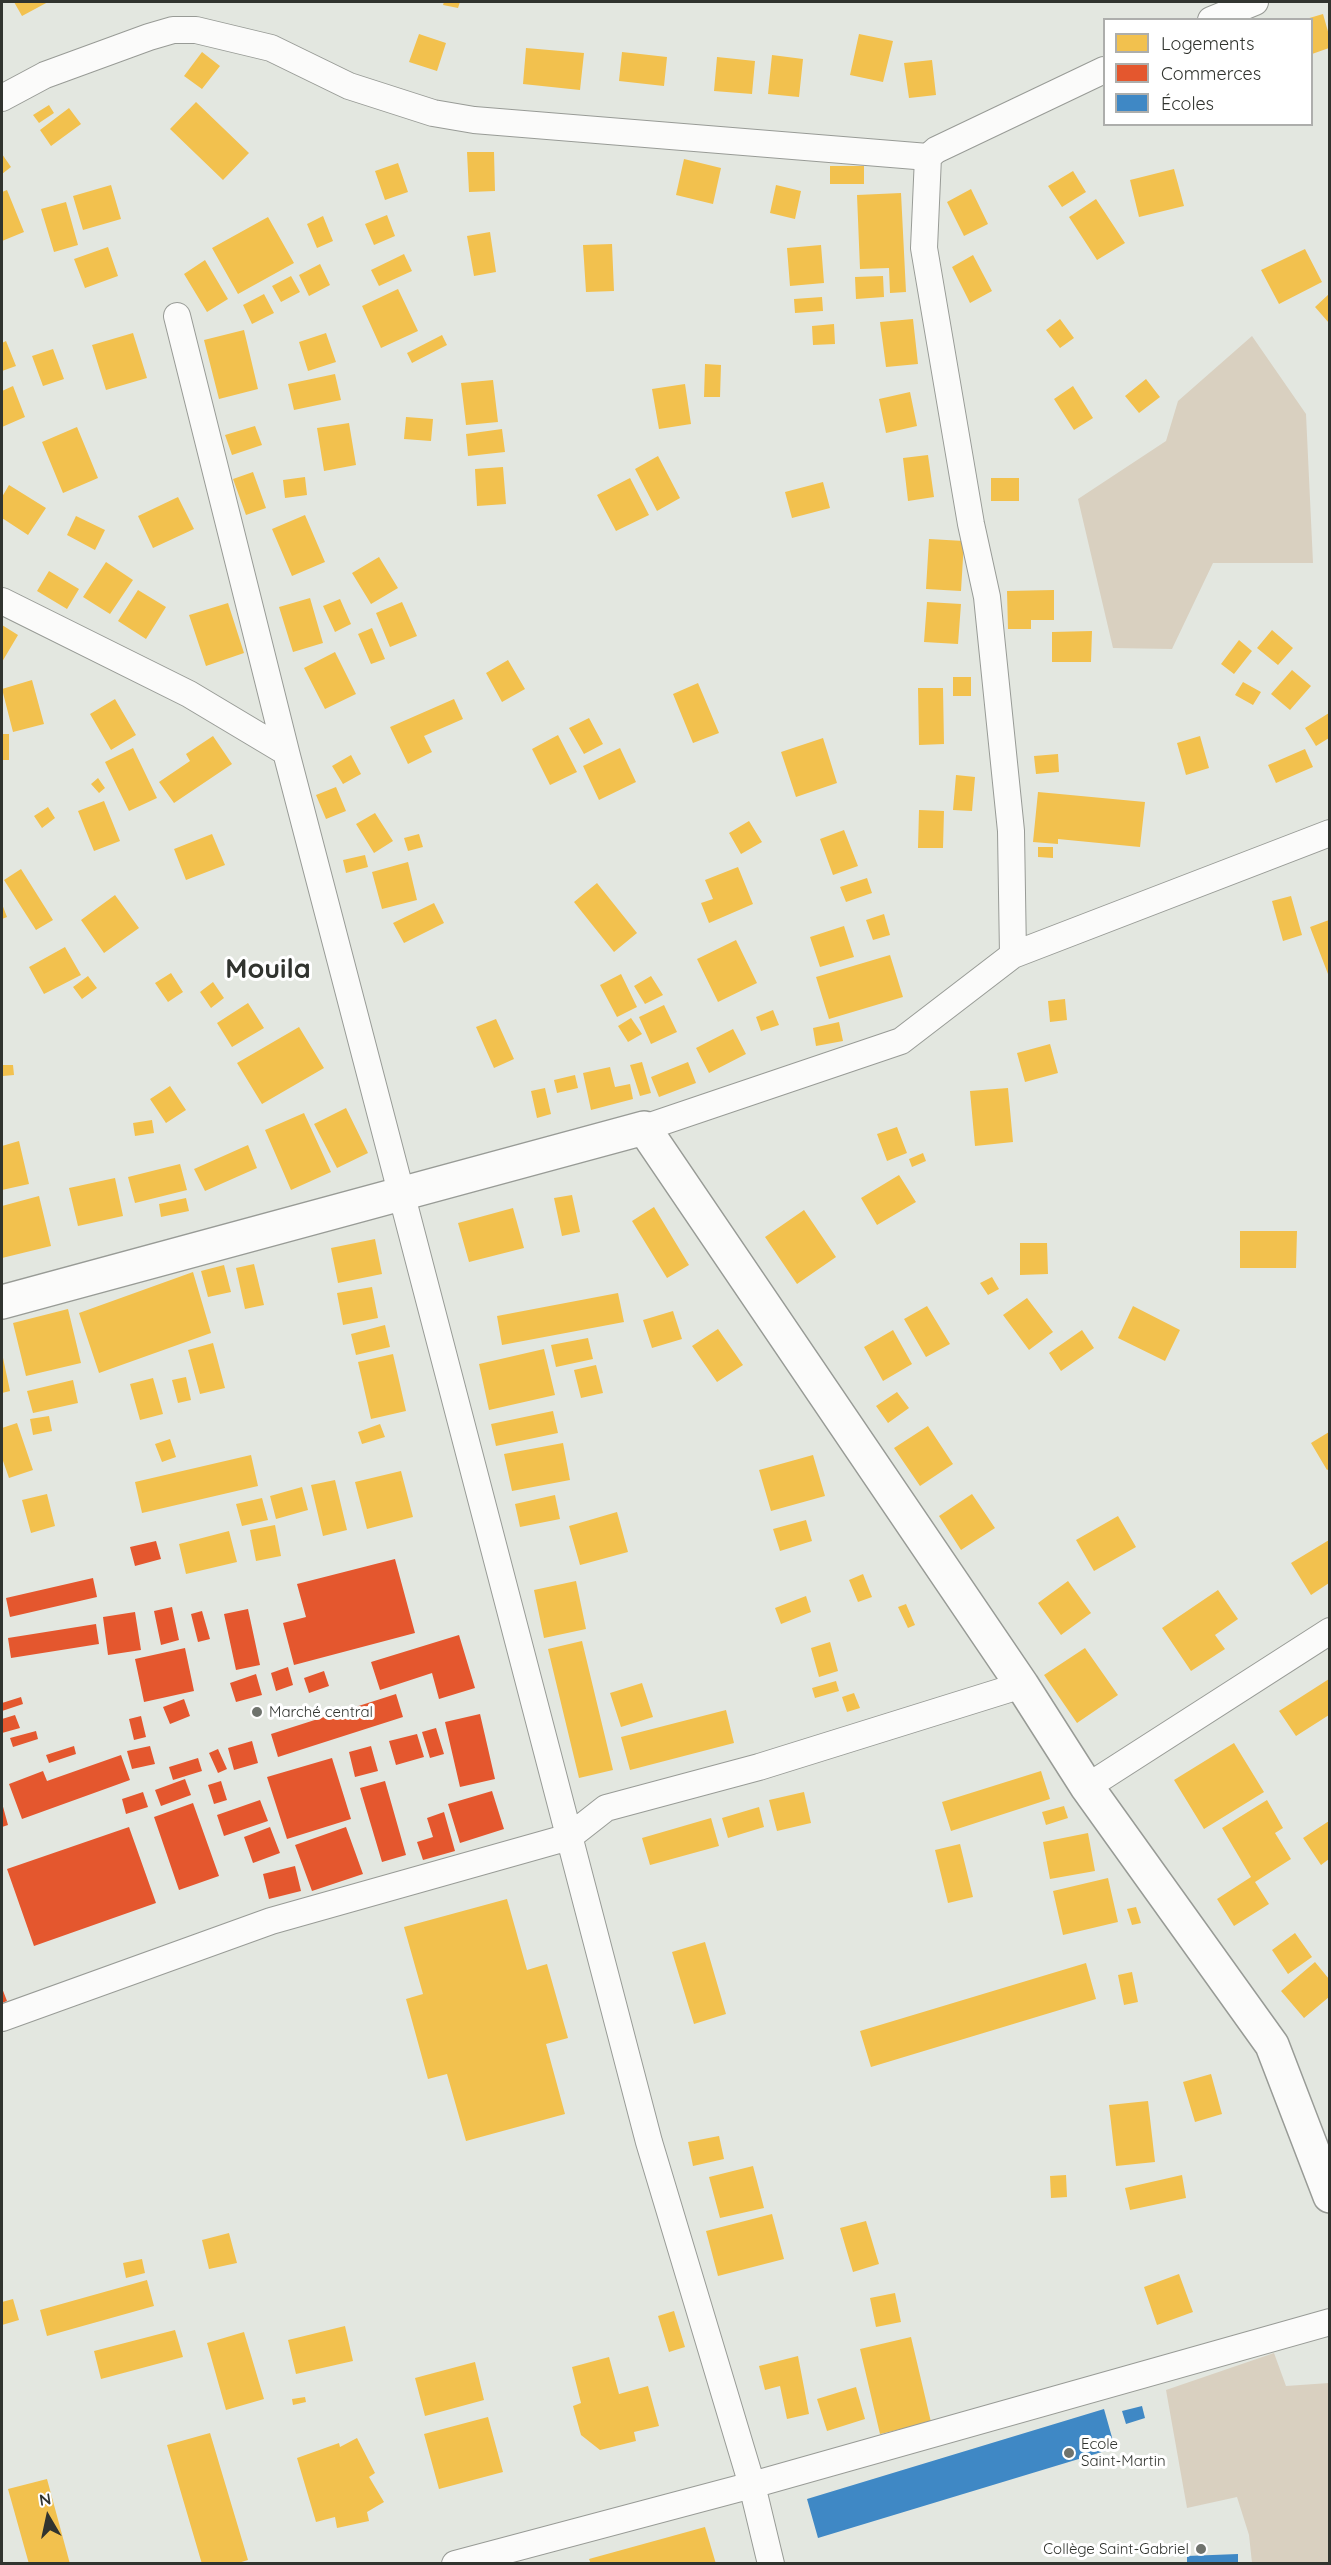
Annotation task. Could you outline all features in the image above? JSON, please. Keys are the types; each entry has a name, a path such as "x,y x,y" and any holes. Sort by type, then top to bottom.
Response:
{"street":[{"path":"2,98 45,75 149,38 173,30 196,30 271,48 349,86 433,113 474,120 928,157 936,150 1103,70"},
{"path":"928,157 924,248 971,524 987,597 1011,831 1013,955"},
{"path":"177,316 286,752 649,2142 752,2485 771,2564"},
{"path":"2,601 189,694 286,752"},
{"path":"2,1302 644,1128 901,1041 1013,955 1329,833"},
{"path":"644,1128 1022,1685 1087,1786 1272,2045 1329,2196"},
{"path":"1087,1786 1329,1631"},
{"path":"2,2018 271,1921 569,1837 606,1808 759,1767 1022,1685"},
{"path":"454,2564 752,2485 1329,2322"}],"shaded area":[{"path":"1252,336 1306,414 1313,563 1213,563 1172,649 1113,648 1078,499 1166,441 1178,401"},
{"path":"1274,2353 1286,2386 1329,2383 1329,2563 1252,2563 1249,2535 1237,2497 1187,2508 1166,2390"}],"building: Logements":[{"path":"14,2 48,2 22,16"},
{"path":"444,2 460,2 458,8 443,5"},
{"path":"1323,14 1329,35 1329,48 1313,54 1313,18 1309,18"},
{"path":"419,34 446,43 437,71 409,62"},
{"path":"859,34 893,41 883,82 850,75"},
{"path":"526,48 584,53 580,90 523,84"},
{"path":"202,52 220,66 202,89 184,76"},
{"path":"622,52 667,57 664,86 619,81"},
{"path":"772,55 803,59 799,97 768,94"},
{"path":"717,57 755,61 752,94 714,91"},
{"path":"932,60 936,95 909,98 904,63"},
{"path":"196,102 249,153 223,180 170,129"},
{"path":"49,105 54,113 39,123 33,115"},
{"path":"69,108 81,124 51,146 40,130"},
{"path":"467,152 494,152 495,191 469,192"},
{"path":"2,154 11,167 2,174"},
{"path":"684,159 721,168 713,204 676,195"},
{"path":"398,163 408,192 385,200 375,171"},
{"path":"830,166 864,166 864,184 830,184"},
{"path":"1174,169 1184,206 1139,217 1130,180"},
{"path":"1073,171 1086,192 1062,207 1048,186"},
{"path":"111,185 121,219 83,230 73,196"},
{"path":"776,185 801,191 795,219 770,213"},
{"path":"971,189 988,224 964,236 947,202"},
{"path":"7,190 24,232 2,241 2,192"},
{"path":"901,193 906,292 890,293 889,268 860,269 857,195"},
{"path":"1096,199 1125,243 1097,260 1069,217"},
{"path":"66,202 78,245 54,252 41,209"},
{"path":"387,215 395,236 374,245 365,224"},
{"path":"323,216 333,241 317,248 307,224"},
{"path":"268,217 294,263 238,294 212,248"},
{"path":"490,232 496,272 474,276 467,236"},
{"path":"612,244 614,291 586,292 583,245"},
{"path":"821,245 824,283 790,286 787,248"},
{"path":"108,247 118,276 85,288 74,259"},
{"path":"1305,249 1322,282 1279,304 1261,270"},
{"path":"404,254 412,271 379,286 371,270"},
{"path":"973,255 992,291 970,303 952,267"},
{"path":"205,260 228,299 207,312 184,274"},
{"path":"320,264 330,285 309,296 299,275"},
{"path":"291,276 300,292 281,302 272,286"},
{"path":"883,276 884,297 856,299 855,277"},
{"path":"398,289 418,331 381,348 362,306"},
{"path":"264,294 274,313 252,324 243,305"},
{"path":"1329,294 1329,323 1315,307"},
{"path":"822,297 823,311 795,313 794,299"},
{"path":"913,319 918,364 886,367 880,322"},
{"path":"1060,319 1074,338 1060,348 1046,330"},
{"path":"834,324 835,344 813,345 812,326"},
{"path":"244,330 258,389 219,399 204,340"},
{"path":"133,333 147,378 106,390 92,345"},
{"path":"326,333 336,362 308,371 299,342"},
{"path":"442,335 447,345 412,363 407,353"},
{"path":"6,341 16,366 2,371 2,343"},
{"path":"53,349 64,379 43,386 32,356"},
{"path":"705,364 721,365 720,397 704,397"},
{"path":"335,374 341,400 294,410 288,384"},
{"path":"1146,379 1160,397 1139,413 1125,396"},
{"path":"493,380 498,422 466,425 461,383"},
{"path":"685,384 691,424 659,429 652,389"},
{"path":"13,386 25,417 2,427 2,391"},
{"path":"1073,386 1093,418 1074,430 1054,399"},
{"path":"910,392 917,426 886,433 879,399"},
{"path":"406,417 433,419 431,441 404,439"},
{"path":"349,423 356,465 324,471 317,428"},
{"path":"255,426 262,445 232,455 225,435"},
{"path":"77,427 98,478 63,493 42,442"},
{"path":"502,429 505,452 468,456 466,434"},
{"path":"928,455 934,497 908,501 903,458"},
{"path":"658,456 680,498 657,511 635,469"},
{"path":"503,467 506,504 477,506 475,469"},
{"path":"253,472 266,508 246,515 233,479"},
{"path":"305,477 307,495 285,498 283,480"},
{"path":"630,478 649,515 616,531 597,495"},
{"path":"991,478 1019,478 1019,501 991,501"},
{"path":"823,482 830,508 792,518 785,492"},
{"path":"9,485 46,508 28,535 2,518 2,497"},
{"path":"178,497 194,529 153,548 138,516"},
{"path":"305,515 325,562 292,576 272,529"},
{"path":"76,516 105,530 95,550 67,535"},
{"path":"929,539 964,541 961,591 926,589"},
{"path":"379,557 398,588 371,604 352,573"},
{"path":"106,562 133,580 110,614 83,597"},
{"path":"49,571 79,589 67,609 37,591"},
{"path":"138,590 166,607 146,639 118,621"},
{"path":"1054,590 1054,620 1031,620 1031,629 1008,629 1007,591"},
{"path":"310,598 323,643 293,652 279,607"},
{"path":"340,599 351,624 335,632 323,606"},
{"path":"402,602 417,636 390,647 376,613"},
{"path":"927,602 961,604 958,644 924,642"},
{"path":"228,603 244,653 206,666 189,615"},
{"path":"2,625 18,635 2,662"},
{"path":"372,628 385,659 371,664 358,634"},
{"path":"1272,630 1293,648 1278,665 1257,648"},
{"path":"1092,631 1091,662 1052,662 1052,632"},
{"path":"1239,640 1252,651 1234,674 1221,664"},
{"path":"335,652 356,694 325,709 304,668"},
{"path":"508,660 525,689 502,702 486,673"},
{"path":"1292,670 1311,686 1290,710 1271,694"},
{"path":"953,677 971,677 971,696 953,696"},
{"path":"32,680 44,724 13,732 2,689"},
{"path":"1243,682 1261,692 1253,705 1235,695"},
{"path":"698,683 719,733 693,743 673,694"},
{"path":"918,688 943,688 944,744 919,745"},
{"path":"115,699 136,735 111,750 90,714"},
{"path":"454,699 463,719 424,736 432,752 408,764 390,727"},
{"path":"1329,713 1329,738 1316,746 1305,728"},
{"path":"589,718 603,744 584,754 569,728"},
{"path":"2,734 9,734 9,760 2,760"},
{"path":"558,735 577,772 550,785 532,749"},
{"path":"213,736 232,764 174,803 159,782 190,761 186,754"},
{"path":"1200,736 1209,768 1186,775 1177,743"},
{"path":"823,738 837,783 796,797 781,752"},
{"path":"133,748 157,798 129,811 105,762"},
{"path":"620,748 636,782 599,800 583,766"},
{"path":"1305,749 1313,767 1276,783 1268,765"},
{"path":"1058,754 1059,772 1036,774 1034,756"},
{"path":"351,755 361,774 343,784 332,766"},
{"path":"956,775 975,777 972,811 953,810"},
{"path":"98,778 105,788 99,793 91,784"},
{"path":"336,787 346,811 326,819 316,795"},
{"path":"1038,792 1145,802 1140,847 1058,839 1058,844 1033,842"},
{"path":"104,801 120,841 94,851 78,811"},
{"path":"48,807 55,818 42,828 34,816"},
{"path":"919,810 944,811 943,848 918,848"},
{"path":"375,813 393,841 374,853 356,824"},
{"path":"749,821 762,842 741,854 729,833"},
{"path":"844,830 858,866 833,875 820,839"},
{"path":"212,834 225,865 186,880 174,849"},
{"path":"419,834 423,847 408,851 404,838"},
{"path":"1038,847 1053,847 1053,858 1038,857"},
{"path":"365,855 368,867 346,873 343,860"},
{"path":"408,862 417,900 382,909 372,872"},
{"path":"738,867 753,904 709,923 701,903 713,899 705,880"},
{"path":"21,869 53,920 36,930 4,880"},
{"path":"867,878 872,893 846,902 840,887"},
{"path":"597,883 637,933 614,952 574,902"},
{"path":"115,895 139,928 104,953 81,920"},
{"path":"1291,896 1302,935 1283,941 1272,901"},
{"path":"434,903 444,923 404,943 393,923"},
{"path":"2,904 7,917 2,919"},
{"path":"884,914 890,935 873,940 866,920"},
{"path":"1329,920 1329,973 1328,974 1310,927"},
{"path":"844,926 854,957 820,967 810,937"},
{"path":"736,940 757,983 718,1002 697,959"},
{"path":"65,947 81,975 44,994 29,967"},
{"path":"890,955 903,997 829,1019 816,977"},
{"path":"171,973 183,992 168,1002 155,983"},
{"path":"621,974 637,1007 617,1017 600,985"},
{"path":"88,976 97,988 82,999 73,987"},
{"path":"651,976 663,995 645,1004 634,986"},
{"path":"213,982 224,998 211,1008 200,992"},
{"path":"1065,999 1067,1020 1050,1022 1048,1001"},
{"path":"248,1003 264,1028 232,1047 217,1023"},
{"path":"664,1005 677,1032 651,1044 639,1017"},
{"path":"773,1010 779,1025 761,1031 756,1017"},
{"path":"631,1018 642,1034 628,1042 618,1026"},
{"path":"496,1019 514,1059 494,1068 476,1027"},
{"path":"839,1022 843,1041 816,1046 813,1028"},
{"path":"299,1027 324,1068 262,1104 237,1063"},
{"path":"733,1029 746,1054 709,1073 696,1048"},
{"path":"1050,1044 1058,1073 1025,1082 1017,1053"},
{"path":"642,1062 651,1093 640,1096 630,1065"},
{"path":"688,1062 696,1083 659,1097 651,1077"},
{"path":"2,1065 13,1065 14,1075 3,1076"},
{"path":"610,1067 615,1087 630,1084 633,1099 591,1110 583,1073"},
{"path":"575,1075 578,1088 557,1093 554,1080"},
{"path":"170,1086 186,1110 166,1123 150,1099"},
{"path":"545,1088 551,1114 537,1118 531,1091"},
{"path":"1008,1088 1013,1142 975,1146 970,1091"},
{"path":"346,1108 368,1153 337,1168 314,1124"},
{"path":"304,1113 331,1172 291,1190 265,1130"},
{"path":"152,1120 154,1133 135,1136 133,1123"},
{"path":"897,1127 907,1153 887,1161 877,1134"},
{"path":"19,1141 29,1184 2,1190 2,1146"},
{"path":"248,1145 257,1168 205,1191 194,1169"},
{"path":"923,1153 926,1161 912,1167 909,1159"},
{"path":"180,1164 187,1190 135,1203 128,1177"},
{"path":"899,1175 916,1202 877,1225 861,1198"},
{"path":"115,1178 123,1216 78,1226 69,1188"},
{"path":"572,1195 580,1232 562,1236 554,1198"},
{"path":"39,1196 51,1246 2,1258 2,1206"},
{"path":"186,1198 189,1211 161,1217 159,1204"},
{"path":"654,1207 689,1265 667,1278 632,1221"},
{"path":"513,1208 524,1248 469,1262 458,1223"},
{"path":"804,1210 836,1257 797,1284 765,1237"},
{"path":"1240,1231 1297,1231 1296,1268 1240,1268"},
{"path":"375,1239 382,1274 338,1283 331,1248"},
{"path":"1020,1243 1047,1243 1048,1274 1020,1275"},
{"path":"254,1264 264,1305 245,1309 236,1268"},
{"path":"224,1265 231,1292 208,1297 201,1271"},
{"path":"193,1272 211,1333 99,1373 79,1313"},
{"path":"992,1277 999,1289 988,1295 980,1283"},
{"path":"372,1287 378,1318 343,1325 337,1293"},
{"path":"618,1293 624,1322 502,1345 497,1316"},
{"path":"1027,1298 1053,1332 1029,1350 1003,1315"},
{"path":"927,1306 950,1344 926,1357 904,1319"},
{"path":"1133,1306 1180,1330 1165,1361 1118,1338"},
{"path":"68,1309 81,1363 26,1376 13,1323"},
{"path":"673,1311 682,1339 652,1348 643,1320"},
{"path":"385,1325 390,1347 356,1355 351,1334"},
{"path":"718,1329 743,1365 717,1382 692,1346"},
{"path":"893,1330 912,1364 883,1381 864,1347"},
{"path":"1082,1330 1094,1348 1061,1371 1049,1353"},
{"path":"588,1338 593,1359 556,1367 551,1345"},
{"path":"213,1343 225,1388 200,1394 188,1350"},
{"path":"544,1349 555,1395 489,1410 479,1364"},
{"path":"2,1353 10,1391 2,1393"},
{"path":"393,1354 406,1411 371,1419 358,1362"},
{"path":"596,1365 603,1393 581,1398 574,1370"},
{"path":"186,1377 191,1400 178,1403 172,1380"},
{"path":"153,1378 163,1414 140,1420 130,1384"},
{"path":"73,1380 78,1403 33,1413 27,1391"},
{"path":"897,1392 909,1408 888,1423 876,1406"},
{"path":"553,1411 558,1433 496,1446 491,1424"},
{"path":"49,1416 52,1431 33,1435 30,1419"},
{"path":"17,1423 33,1470 9,1478 2,1458 2,1428"},
{"path":"380,1424 385,1437 362,1444 358,1432"},
{"path":"928,1426 953,1464 920,1486 894,1448"},
{"path":"1329,1432 1329,1469 1327,1470 1311,1443"},
{"path":"170,1439 176,1457 162,1462 155,1444"},
{"path":"563,1443 570,1480 512,1491 504,1454"},
{"path":"251,1455 258,1486 142,1513 135,1482"},
{"path":"813,1455 825,1496 771,1511 759,1470"},
{"path":"401,1471 413,1517 367,1529 355,1482"},
{"path":"335,1480 347,1530 323,1536 311,1485"},
{"path":"302,1487 308,1510 276,1519 270,1496"},
{"path":"47,1494 55,1526 31,1533 22,1500"},
{"path":"972,1494 995,1528 961,1550 939,1516"},
{"path":"555,1495 560,1519 520,1527 515,1504"},
{"path":"262,1498 268,1520 242,1526 236,1504"},
{"path":"617,1512 628,1552 580,1565 569,1526"},
{"path":"1118,1516 1136,1547 1094,1571 1076,1540"},
{"path":"806,1520 812,1541 780,1551 773,1529"},
{"path":"275,1525 281,1556 256,1561 250,1530"},
{"path":"229,1531 237,1562 186,1574 179,1544"},
{"path":"1329,1540 1329,1583 1311,1595 1291,1563"},
{"path":"863,1574 872,1597 858,1602 849,1580"},
{"path":"576,1581 586,1629 544,1638 534,1590"},
{"path":"1068,1581 1091,1613 1061,1635 1038,1603"},
{"path":"1218,1590 1238,1619 1215,1635 1225,1649 1191,1671 1162,1628"},
{"path":"806,1596 811,1612 781,1624 775,1608"},
{"path":"906,1604 915,1625 908,1628 898,1607"},
{"path":"582,1641 613,1770 579,1778 548,1649"},
{"path":"830,1642 838,1671 819,1677 811,1648"},
{"path":"1085,1648 1118,1695 1077,1723 1044,1675"},
{"path":"1329,1679 1329,1715 1296,1736 1279,1711"},
{"path":"836,1681 839,1691 815,1698 812,1688"},
{"path":"642,1683 653,1717 621,1727 610,1693"},
{"path":"854,1693 860,1708 847,1712 842,1697"},
{"path":"726,1710 734,1743 630,1770 621,1737"},
{"path":"1234,1743 1264,1792 1204,1829 1174,1780"},
{"path":"1041,1771 1050,1799 951,1831 942,1802"},
{"path":"804,1792 811,1823 777,1831 769,1800"},
{"path":"1267,1800 1283,1828 1275,1833 1291,1859 1255,1882 1269,1904 1234,1926 1217,1899 1251,1877 1222,1828"},
{"path":"1064,1806 1068,1818 1046,1825 1042,1812"},
{"path":"759,1807 764,1827 728,1838 722,1818"},
{"path":"711,1818 719,1846 650,1865 642,1838"},
{"path":"1329,1821 1329,1859 1321,1865 1303,1838"},
{"path":"1088,1833 1095,1871 1050,1879 1043,1842"},
{"path":"960,1844 973,1897 948,1903 935,1850"},
{"path":"1108,1878 1118,1922 1063,1935 1053,1891"},
{"path":"507,1899 527,1970 547,1964 568,2038 546,2044 565,2114 466,2141 447,2074 428,2079 406,1999 423,1994 404,1927"},
{"path":"1136,1907 1141,1923 1132,1925 1127,1909"},
{"path":"1295,1933 1312,1957 1288,1974 1272,1950"},
{"path":"705,1942 726,2014 694,2024 672,1952"},
{"path":"1315,1962 1329,1979 1329,1997 1304,2018 1281,1991"},
{"path":"1086,1963 1096,1999 871,2067 860,2031"},
{"path":"1132,1972 1138,2002 1124,2005 1118,1975"},
{"path":"1211,2074 1222,2114 1195,2122 1183,2082"},
{"path":"1148,2101 1155,2162 1116,2166 1109,2105"},
{"path":"719,2136 724,2159 693,2166 688,2142"},
{"path":"753,2166 764,2208 720,2218 709,2177"},
{"path":"1066,2175 1067,2197 1051,2198 1050,2176"},
{"path":"1182,2175 1186,2198 1130,2210 1125,2188"},
{"path":"772,2214 784,2259 718,2276 706,2231"},
{"path":"866,2221 879,2264 853,2272 840,2228"},
{"path":"229,2233 237,2263 209,2269 202,2240"},
{"path":"142,2259 145,2273 126,2278 123,2263"},
{"path":"1179,2274 1193,2312 1157,2325 1144,2287"},
{"path":"147,2280 154,2306 47,2336 40,2310"},
{"path":"895,2293 901,2322 876,2327 870,2298"},
{"path":"13,2299 19,2320 2,2325 2,2302"},
{"path":"674,2311 685,2347 669,2352 658,2316"},
{"path":"345,2326 353,2361 296,2374 288,2340"},
{"path":"175,2330 183,2357 101,2379 94,2351"},
{"path":"244,2332 264,2399 226,2410 207,2343"},
{"path":"911,2337 931,2422 880,2434 860,2349"},
{"path":"798,2356 809,2414 787,2419 780,2386 765,2390 759,2366"},
{"path":"609,2357 619,2394 648,2386 659,2426 634,2432 636,2441 600,2450 581,2435 573,2406 581,2403 572,2367"},
{"path":"475,2362 484,2400 425,2416 415,2378"},
{"path":"856,2387 865,2419 827,2431 817,2399"},
{"path":"305,2397 306,2402 293,2405 292,2399"},
{"path":"488,2417 503,2472 439,2489 424,2434"},
{"path":"210,2433 248,2560 235,2564 202,2564 167,2445"},
{"path":"357,2438 375,2473 369,2477 384,2502 367,2512 369,2521 337,2528 335,2517 316,2522 297,2458 339,2443 340,2447"},
{"path":"47,2479 70,2564 29,2564 8,2489"},
{"path":"705,2527 716,2564 591,2564 589,2559"}],"building: Commerces":[{"path":"156,1541 161,1559 135,1566 130,1547"},
{"path":"395,1559 415,1633 294,1665 283,1623 306,1617 297,1584"},
{"path":"93,1578 97,1597 10,1617 6,1598"},
{"path":"172,1607 179,1640 161,1645 154,1611"},
{"path":"248,1609 260,1665 236,1670 224,1614"},
{"path":"202,1611 210,1639 198,1642 191,1614"},
{"path":"135,1612 141,1650 108,1655 103,1617"},
{"path":"96,1624 99,1644 11,1658 8,1638"},
{"path":"459,1635 475,1688 439,1699 432,1673 380,1690 371,1662"},
{"path":"185,1648 194,1691 144,1702 135,1659"},
{"path":"288,1667 293,1685 276,1691 271,1673"},
{"path":"324,1671 329,1686 309,1693 304,1678"},
{"path":"256,1674 262,1695 236,1702 230,1683"},
{"path":"396,1694 403,1717 278,1757 271,1734"},
{"path":"21,1697 23,1704 2,1711 2,1703"},
{"path":"184,1699 190,1716 170,1724 163,1707"},
{"path":"480,1714 495,1779 460,1787 445,1722"},
{"path":"15,1715 20,1728 2,1733 2,1719"},
{"path":"141,1716 146,1737 134,1740 129,1719"},
{"path":"436,1728 444,1754 430,1758 422,1732"},
{"path":"36,1731 38,1739 13,1747 10,1738"},
{"path":"417,1734 424,1757 396,1765 389,1741"},
{"path":"252,1741 258,1763 234,1770 228,1748"},
{"path":"74,1746 76,1754 49,1763 46,1755"},
{"path":"150,1746 155,1764 132,1769 127,1751"},
{"path":"371,1746 378,1771 355,1777 349,1752"},
{"path":"218,1749 227,1769 218,1773 209,1753"},
{"path":"121,1755 130,1780 22,1819 9,1784 43,1771 47,1781"},
{"path":"198,1758 202,1771 173,1780 169,1767"},
{"path":"332,1758 351,1819 287,1839 267,1777"},
{"path":"185,1779 191,1795 161,1806 155,1790"},
{"path":"221,1781 227,1800 214,1804 208,1785"},
{"path":"385,1781 406,1855 382,1862 360,1788"},
{"path":"492,1791 504,1829 460,1843 448,1804"},
{"path":"143,1792 148,1807 126,1814 122,1799"},
{"path":"260,1800 268,1821 224,1836 217,1815"},
{"path":"2,1803 8,1825 2,1827"},
{"path":"193,1803 219,1876 179,1890 154,1817"},
{"path":"444,1812 455,1851 423,1860 417,1842 433,1837 427,1818"},
{"path":"129,1827 156,1903 34,1946 7,1869"},
{"path":"270,1827 280,1853 253,1863 244,1837"},
{"path":"346,1827 363,1874 312,1891 295,1845"},
{"path":"295,1866 301,1891 269,1899 263,1874"},
{"path":"2,1988 7,2001 2,2003"}],"building: Écoles":[{"path":"1142,2406 1145,2418 1126,2424 1122,2411"},
{"path":"1104,2409 1115,2448 818,2538 807,2499"},
{"path":"1238,2554 1238,2564 1187,2564 1187,2556"}],"place":[{"name":"Marché central","path":"257,1712"},
{"name":"Ecole Saint-Martin","path":"1069,2453"},
{"name":"Collège Saint-Gabriel","path":"1201,2549"}],"district":[{"name":"Mouila","path":"268,970"}]}
